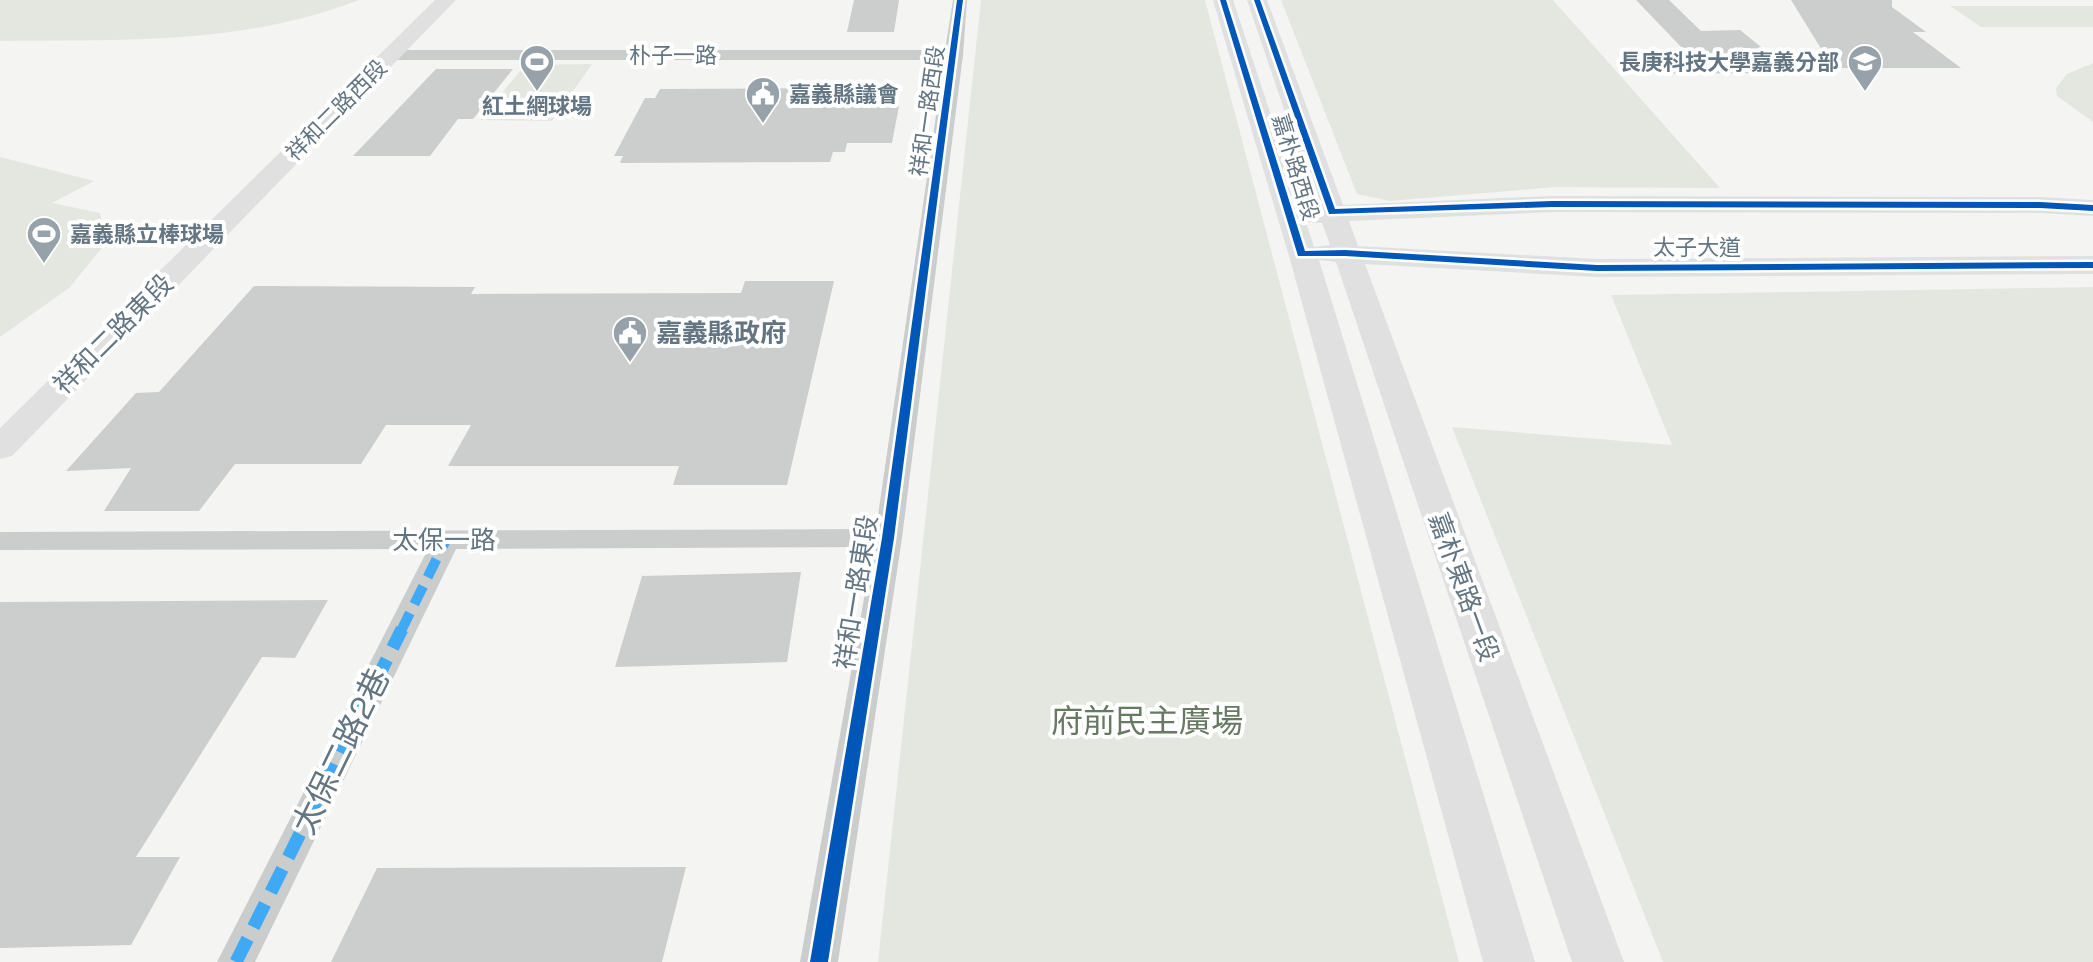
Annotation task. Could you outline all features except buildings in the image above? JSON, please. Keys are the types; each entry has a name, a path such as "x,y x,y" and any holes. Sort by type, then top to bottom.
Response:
{"main road":[{"name":"祥和二路西段","path":"225,220 446,0"},
{"name":"嘉朴路西段","path":"1223,0 1296,236"},
{"name":"嘉朴路西段","path":"1257,0 1332,212"},
{"name":"太子大道","path":"1296,236 1332,212 1552,204 2025,204 2093,208"},
{"name":"嘉朴東路一段","path":"1332,212 1598,962"},
{"name":"祥和二路東段","path":"0,448 225,220"},
{"name":"太子大道","path":"1296,236 1345,253 1597,268 2093,265"},
{"path":"1296,236 1509,962"}],"street":[{"name":"祥和一路西段","path":"931,227 960,0"},
{"name":"朴子一路","path":"391,55 955,55"},
{"name":"祥和一路東段","path":"819,962 888,538 931,227"},
{"name":"太保一路","path":"0,541 888,538"},
{"name":"太保二路2巷","path":"236,962 446,540"}],"green space":[{"path":"0,0 359,0 316,15 227,32 136,39 0,41"},
{"name":"府前民主廣場","path":"981,0 1205,0 1459,962 878,962"},
{"path":"1281,0 1553,0 1720,188 1555,187 1390,201 1357,194"},
{"path":"1950,6 2093,6 2093,27 1981,27"},
{"path":"2093,63 2093,122 2057,96 2056,88 2067,74"},
{"name":"紅土網球場","path":"592,64 552,121 480,120 525,65"},
{"name":"嘉義縣立棒球場","path":"0,157 94,181 52,203 100,213 106,243 69,288 0,337"},
{"path":"2093,287 2093,962 1663,962 1452,427 1672,445 1611,295"}],"marked path":[{"path":"236,962 446,540"}],"cycle path":[{"path":"819,962 888,538 960,0"},
{"path":"1223,0 1301,254 1345,253 1597,268 2093,265"},
{"path":"1257,0 1332,212 1552,204 2040,205 2093,208"}],"place":[{"name":"紅土網球場","path":"537,93"},
{"name":"長庚科技大學嘉義分部","path":"1865,93"},
{"name":"嘉義縣議會","path":"763,125"},
{"name":"嘉義縣立棒球場","path":"44,265"},
{"name":"嘉義縣政府","path":"630,364"}]}
